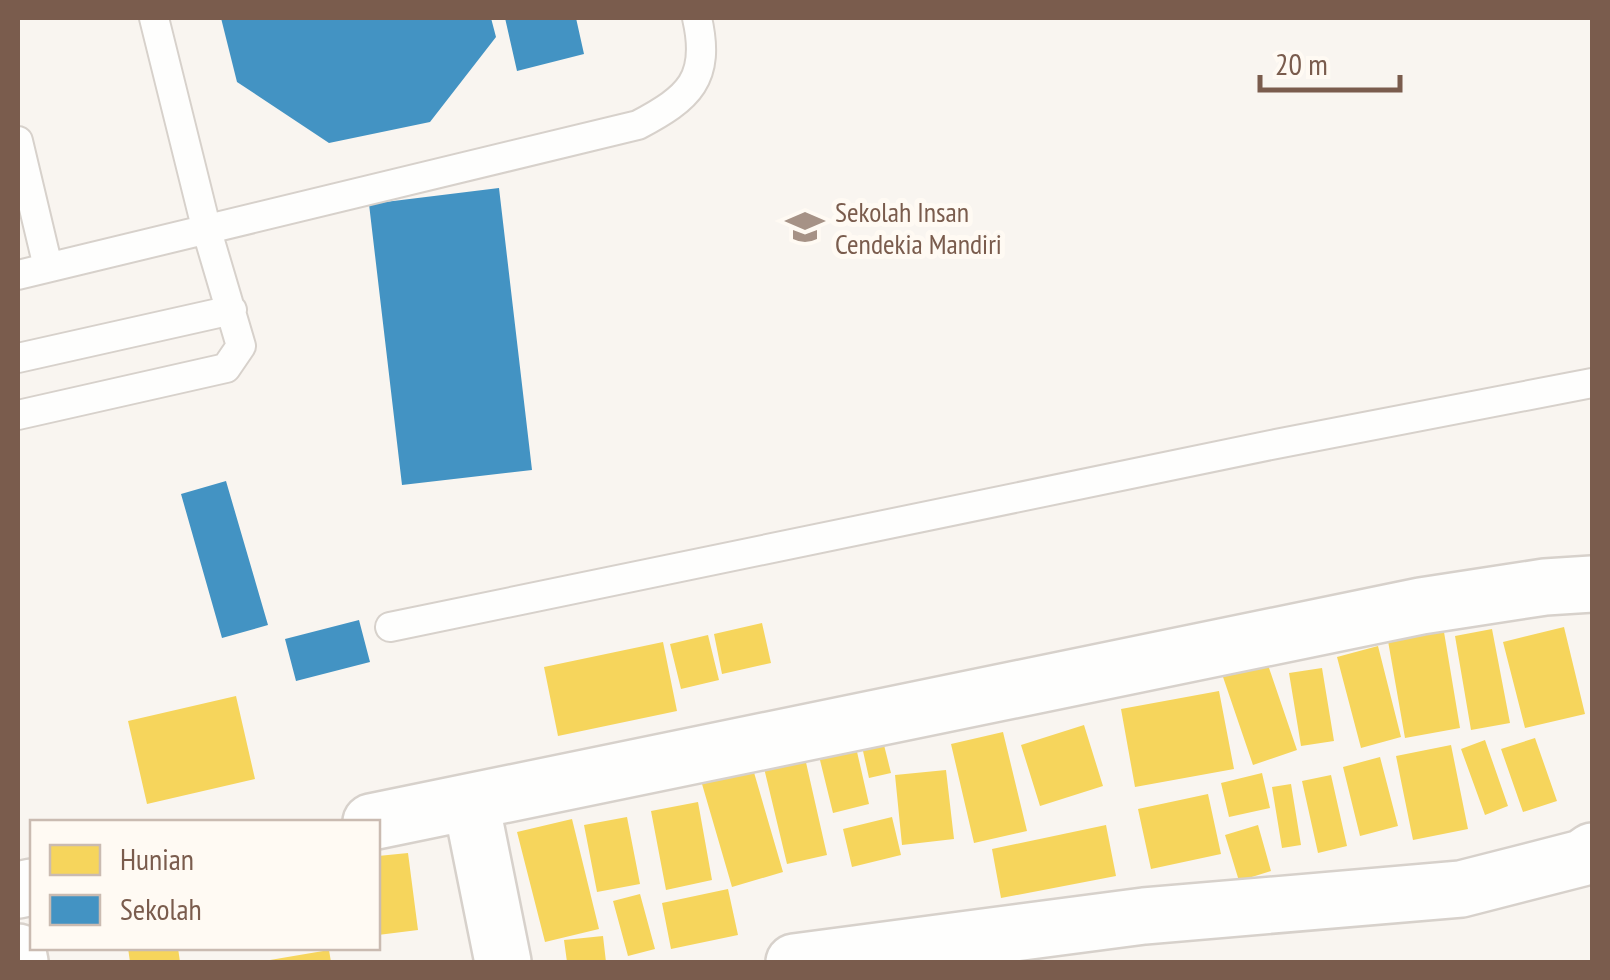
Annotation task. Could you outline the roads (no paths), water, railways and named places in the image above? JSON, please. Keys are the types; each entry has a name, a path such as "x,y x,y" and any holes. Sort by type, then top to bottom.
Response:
{"street":[{"path":"380,820 1421,606 1545,587 1592,584"},
{"path":"472,803 503,962"},
{"path":"794,962 1144,916 1461,888 1582,858 1592,851"},
{"path":"18,952 20,962"}],"lane":[{"path":"18,415 226,368 241,346 154,18"},
{"path":"18,275 638,125 671,108 690,89 702,65 697,18"},
{"path":"18,141 48,267"},
{"path":"18,358 232,310"},
{"path":"390,627 1276,444 1592,383"}],"place":[{"name":"Sekolah Insan Cendekia Mandiri","path":"805,227"}]}
